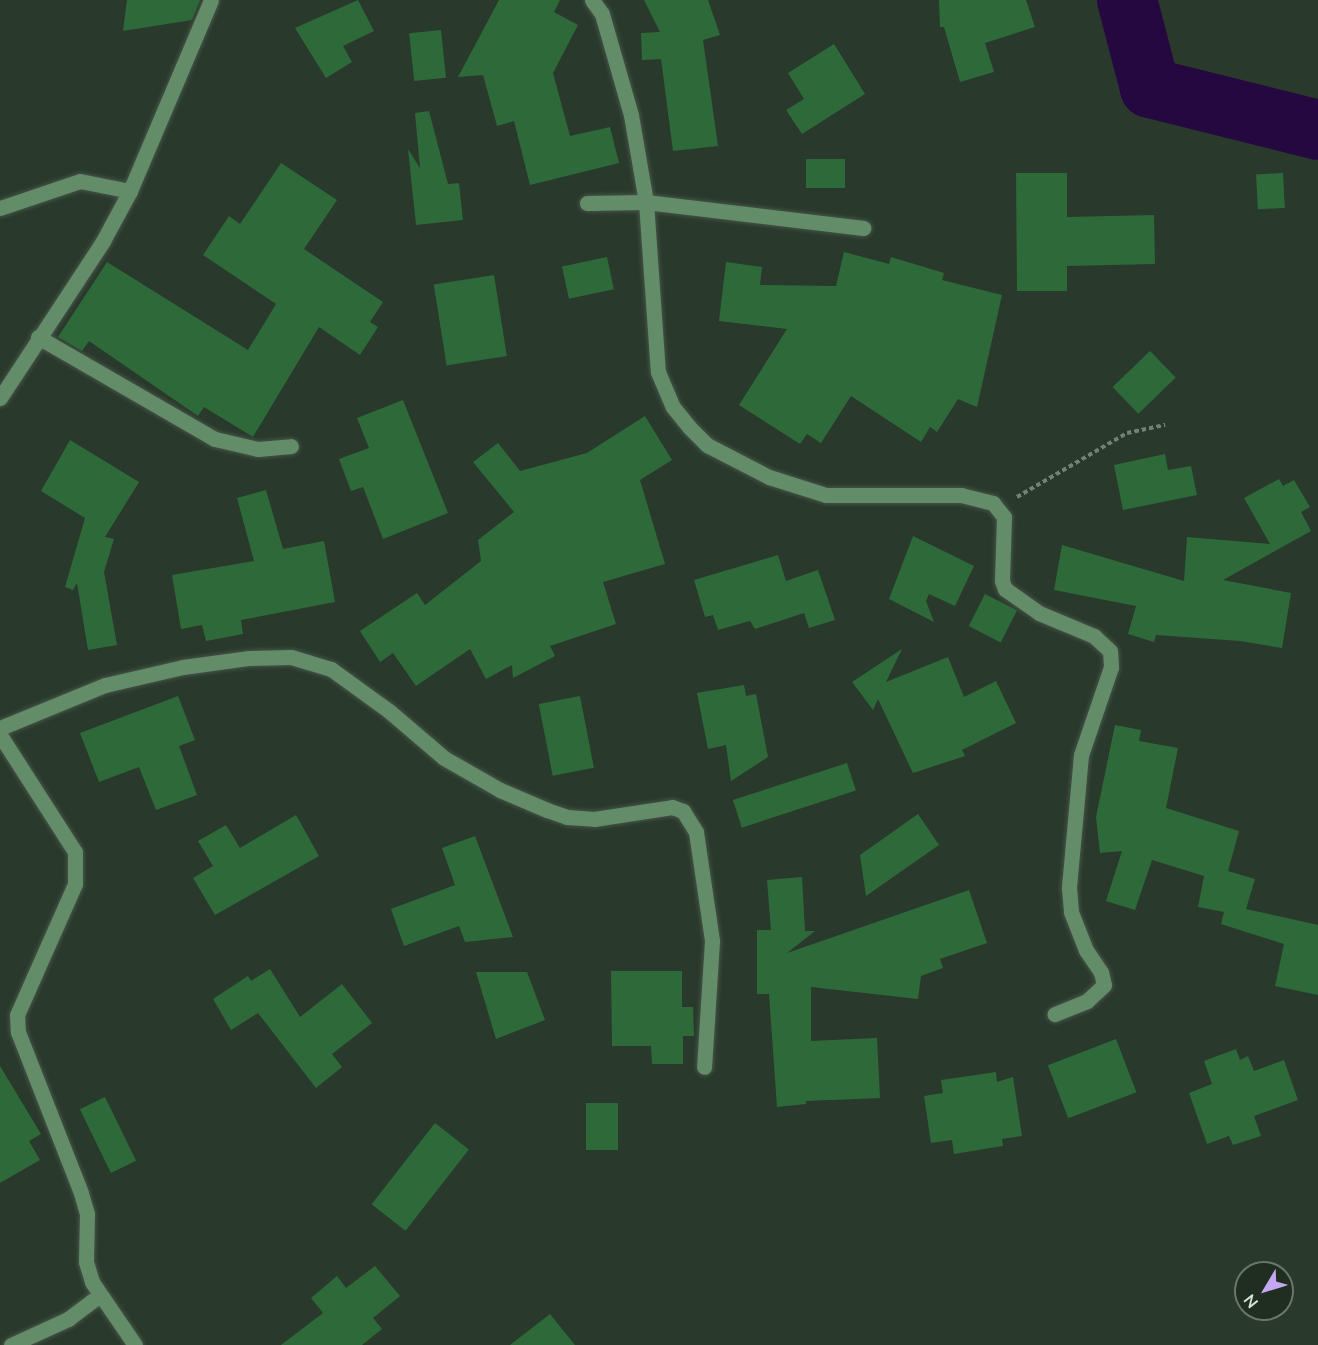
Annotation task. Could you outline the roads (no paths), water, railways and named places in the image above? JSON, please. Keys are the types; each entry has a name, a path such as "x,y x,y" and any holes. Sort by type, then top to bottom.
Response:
{"street":[{"path":"0,398 103,241 130,191 211,0"},
{"path":"592,0 602,14 632,115 646,202 658,372 673,407 707,445 769,477 826,495 961,495 986,499 999,509 1004,517 1002,581 1005,589 1039,613 1094,636 1110,651 1111,667 1081,755 1069,888 1071,912 1086,950 1101,972 1104,985 1087,1001 1055,1014"},
{"path":"0,208 80,181 130,191"},
{"path":"587,203 646,202 863,228"},
{"path":"38,337 215,439 258,449 291,446"},
{"path":"0,728 105,686 183,667 249,658 291,657 331,669 389,711 444,758 500,790 547,810 567,817 594,819 672,807 683,811 696,832 712,940 704,1067"},
{"path":"0,735 40,792 75,852 78,868 75,884 17,1015 17,1024 81,1193 87,1214 86,1262 100,1295 135,1345"},
{"path":"10,1345 68,1318 100,1295"}],"waterway":[{"path":"1127,0 1150,88 1318,130"}]}
